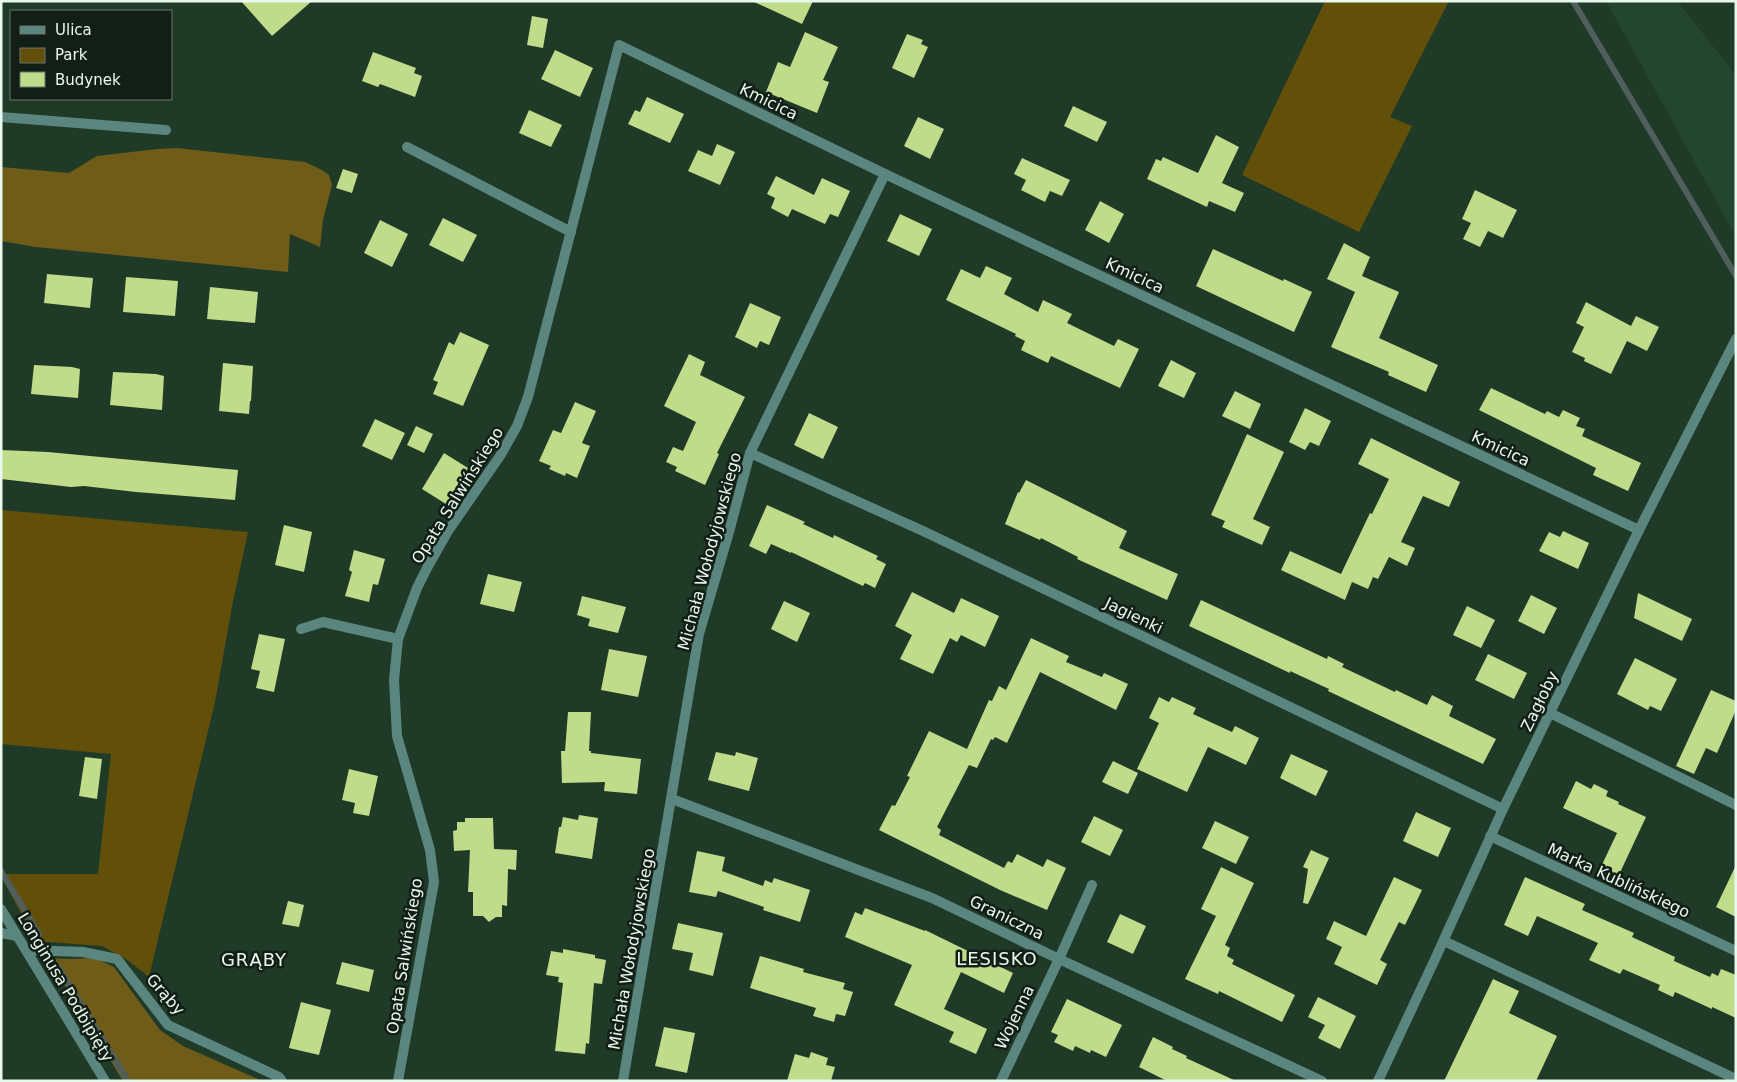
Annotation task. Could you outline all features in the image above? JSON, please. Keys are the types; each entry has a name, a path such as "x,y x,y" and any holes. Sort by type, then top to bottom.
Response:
{"street":[{"name":"Kmicica","path":"619,46 885,174 1639,530"},
{"name":"Opata Salwińskiego","path":"398,1081 434,882 430,850 397,736 394,680 398,639 428,568 448,532 500,456 517,426 528,397 619,46"},
{"path":"1,117 166,130"},
{"path":"407,147 571,232"},
{"name":"Michała Wołodyjowskiego","path":"623,1081 699,634 750,453 885,174"},
{"name":"Zagłoby","path":"1378,1081 1444,941 1503,809 1639,530 1736,339"},
{"name":"Jagienki","path":"750,453 923,531 1503,809"},
{"path":"301,629 324,622 398,639"},
{"path":"1550,713 1736,805"},
{"name":"Graniczna","path":"672,799 932,898 1322,1081"},
{"name":"Marka Kublińskiego","path":"1490,836 1736,951"},
{"name":"Wojenna","path":"1001,1081 1092,885"},
{"name":"Longinusa Podbipięty","path":"1,910 105,1081"},
{"path":"1,933 17,936"},
{"path":"1444,941 1736,1079"},
{"name":"Grąby","path":"26,950 82,952 117,959 168,1025 279,1077 282,1081"}],"shaded area":[{"path":"1606,1 1677,1 1736,75 1736,237"},
{"path":"177,148 305,162 322,170 329,175 332,185 323,220 320,247 290,234 288,272 36,247 1,241 1,167 69,173 97,156"},
{"path":"48,958 95,958 114,967 160,1030 183,1046 262,1081 123,1081"}],"green space":[{"path":"1325,1 1449,1 1390,117 1412,126 1359,232 1242,175"},
{"path":"1,510 248,532 233,601 215,702 149,977 129,961 102,946 36,941 1,876 1,874 98,874 111,754 1,744"}],"building":[{"path":"241,1 312,1 272,36"},
{"path":"752,1 813,1 802,24"},
{"path":"532,16 548,19 543,48 527,45"},
{"path":"805,32 838,47 823,80 829,82 817,113 766,92 778,62 790,67"},
{"path":"907,34 923,40 921,44 928,47 914,78 892,68"},
{"path":"555,50 593,68 580,97 541,79"},
{"path":"373,52 416,68 414,73 422,76 415,97 380,84 378,87 362,81"},
{"path":"647,97 684,114 670,143 628,124 635,110 640,112"},
{"path":"1073,106 1107,122 1097,142 1064,126"},
{"path":"529,110 562,125 551,147 519,133"},
{"path":"918,117 944,129 930,159 904,146"},
{"path":"1216,135 1239,147 1222,183 1244,193 1235,212 1209,201 1207,207 1147,179 1156,159 1161,161 1163,157 1198,173"},
{"path":"717,144 735,152 720,185 688,171 698,150 712,156"},
{"path":"1022,158 1070,180 1062,196 1050,191 1045,202 1021,190 1026,180 1014,174"},
{"path":"343,169 358,174 352,193 336,188"},
{"path":"776,176 814,195 822,178 850,191 838,217 830,214 825,224 792,209 788,217 771,208 775,198 767,194"},
{"path":"1475,190 1517,210 1503,238 1488,231 1480,247 1463,239 1471,223 1462,219"},
{"path":"1100,201 1124,214 1109,243 1085,230"},
{"path":"900,214 932,229 919,256 887,241"},
{"path":"443,218 477,235 463,262 429,245"},
{"path":"380,220 408,234 392,267 364,253"},
{"path":"1344,243 1370,257 1362,276 1399,292 1379,338 1438,365 1426,392 1388,375 1389,372 1331,347 1355,292 1327,279"},
{"path":"1213,249 1312,292 1294,332 1196,286"},
{"path":"986,266 1012,278 1004,294 1038,312 1043,300 1072,314 1067,323 1114,346 1118,339 1139,349 1120,388 1051,356 1048,363 1021,350 1025,341 1015,336 1016,334 946,300 961,269 980,278"},
{"path":"47,274 93,278 90,308 44,303"},
{"path":"126,277 178,281 175,316 123,312"},
{"path":"210,287 258,292 255,323 207,319"},
{"path":"1586,302 1631,326 1636,316 1659,327 1647,351 1627,341 1611,374 1584,361 1585,358 1572,352 1584,327 1576,323"},
{"path":"750,303 781,317 769,345 760,341 757,348 735,337"},
{"path":"460,332 489,345 463,406 433,394 438,382 433,380 449,342 454,345"},
{"path":"689,354 705,362 700,375 745,397 717,453 719,454 705,485 675,471 677,467 666,462 673,447 683,451 696,422 664,406"},
{"path":"1171,360 1196,373 1184,398 1158,386"},
{"path":"223,363 253,366 249,414 219,411"},
{"path":"34,365 80,369 78,398 31,394"},
{"path":"113,372 164,376 162,410 110,405"},
{"path":"1491,388 1545,414 1547,411 1559,417 1563,410 1580,418 1576,426 1585,429 1582,436 1641,463 1628,491 1593,475 1596,468 1479,410"},
{"path":"1235,391 1261,404 1250,429 1222,416"},
{"path":"575,402 596,411 582,443 590,446 577,478 566,473 565,476 549,469 551,466 539,461 553,430 561,433"},
{"path":"1305,408 1331,421 1319,446 1310,442 1305,450 1289,442"},
{"path":"809,413 838,427 823,459 794,445"},
{"path":"375,419 405,433 392,460 362,446"},
{"path":"416,426 433,434 424,453 407,445"},
{"path":"1247,434 1284,452 1253,519 1270,527 1262,545 1222,527 1225,521 1211,515"},
{"path":"1371,438 1460,482 1449,507 1423,496 1401,542 1415,548 1407,566 1389,557 1378,579 1373,577 1368,589 1352,582 1345,600 1281,570 1290,551 1341,574 1370,513 1372,514 1389,479 1358,464"},
{"path":"1,450 48,452 238,470 235,500 84,486 71,487 1,479"},
{"path":"444,453 468,468 446,504 422,489"},
{"path":"1026,480 1127,531 1119,548 1178,574 1167,600 1077,559 1078,557 1041,538 1040,540 1005,524 1018,492"},
{"path":"767,505 805,522 803,524 833,538 834,535 878,556 876,559 886,564 875,588 865,583 863,586 771,544 766,554 749,546"},
{"path":"284,525 312,532 304,572 275,565"},
{"path":"1563,531 1589,543 1578,569 1539,551 1549,532 1560,537"},
{"path":"354,550 385,559 378,585 373,584 369,602 345,596 352,572 349,570"},
{"path":"488,574 522,582 514,612 480,604"},
{"path":"912,592 954,613 961,598 999,616 985,647 961,635 957,642 950,638 933,674 900,659 912,635 895,626"},
{"path":"1638,593 1692,619 1682,641 1634,618"},
{"path":"1531,595 1557,608 1544,634 1518,621"},
{"path":"582,596 626,607 618,633 588,626 590,619 577,615"},
{"path":"1201,600 1327,659 1328,656 1344,664 1342,667 1395,692 1396,690 1427,705 1432,695 1453,706 1449,716 1496,739 1483,764 1328,691 1329,689 1189,626"},
{"path":"784,601 810,613 797,642 771,629"},
{"path":"1467,606 1495,620 1481,648 1453,635"},
{"path":"259,634 285,639 274,692 256,688 260,671 251,669"},
{"path":"1031,638 1069,656 1066,662 1102,677 1104,673 1128,684 1116,710 1040,672 1007,743 995,737 993,740 991,739 977,768 969,765 937,827 941,830 939,835 1004,868 1008,861 1012,863 1017,854 1043,867 1047,859 1066,868 1047,910 1000,890 879,830 892,805 895,806 910,777 907,776 929,731 967,749 989,700 992,701 999,686 1006,690"},
{"path":"609,649 647,656 638,697 601,690"},
{"path":"1488,654 1527,673 1514,699 1475,680"},
{"path":"1635,658 1677,679 1661,711 1650,706 1648,710 1617,694"},
{"path":"1711,690 1736,701 1736,710 1717,753 1706,748 1694,774 1676,766"},
{"path":"1159,697 1169,702 1172,697 1196,708 1193,714 1232,732 1235,726 1259,738 1246,765 1208,747 1187,792 1137,769 1159,723 1149,718"},
{"path":"568,712 591,712 589,751 591,753 641,759 637,794 604,791 605,782 562,783 561,751 565,751"},
{"path":"716,752 735,756 736,752 758,758 749,791 708,780"},
{"path":"1291,754 1328,771 1316,796 1280,778"},
{"path":"85,757 102,759 97,799 79,796"},
{"path":"1113,761 1138,773 1128,794 1102,782"},
{"path":"349,769 378,776 369,816 353,813 355,803 342,800"},
{"path":"1576,781 1591,789 1594,784 1608,791 1606,796 1619,802 1618,804 1646,817 1617,879 1599,871 1617,833 1563,808"},
{"path":"1416,812 1451,828 1438,857 1403,841"},
{"path":"579,815 598,818 592,859 555,853 559,827 561,827 563,817 578,820"},
{"path":"1094,816 1123,830 1110,856 1081,842"},
{"path":"465,818 493,818 494,849 517,850 516,870 508,869 507,906 502,905 502,917 496,917 489,922 483,916 473,916 473,892 468,892 470,850 454,851 453,831 457,830 457,822 465,822"},
{"path":"1215,821 1249,837 1236,864 1202,848"},
{"path":"1311,850 1329,858 1308,904 1303,903 1308,869 1303,867"},
{"path":"697,851 725,857 722,871 763,886 765,880 772,883 774,878 810,890 800,922 763,910 764,907 718,891 716,897 689,892"},
{"path":"1736,865 1736,917 1716,907"},
{"path":"1221,867 1254,883 1225,945 1230,948 1227,956 1234,960 1232,964 1295,995 1282,1022 1219,991 1218,994 1185,979 1216,916 1201,909"},
{"path":"1394,877 1422,890 1405,925 1399,922 1380,960 1387,964 1377,985 1334,964 1342,947 1326,939 1334,921 1366,936"},
{"path":"1525,877 1585,904 1582,910 1634,933 1632,937 1675,957 1674,961 1710,977 1712,973 1718,976 1721,969 1736,975 1736,1018 1675,992 1673,997 1658,990 1660,985 1623,969 1620,974 1589,960 1598,943 1537,916 1528,936 1504,925"},
{"path":"288,901 304,905 299,927 282,924"},
{"path":"865,908 925,930 1013,973 1004,993 961,972 944,1009 987,1029 976,1054 949,1042 954,1032 894,1005 912,965 845,937 855,912 862,915"},
{"path":"1120,914 1146,926 1133,954 1107,942"},
{"path":"678,923 723,933 713,976 689,970 693,953 672,949"},
{"path":"563,949 595,955 595,958 606,960 602,984 594,983 589,1044 586,1043 585,1054 555,1051 563,983 558,982 559,977 546,975 551,951 563,953"},
{"path":"760,956 804,969 803,972 845,983 843,989 853,992 845,1016 836,1014 834,1022 813,1016 816,1008 750,988"},
{"path":"342,962 374,970 369,992 336,984"},
{"path":"1493,979 1519,991 1509,1013 1557,1036 1536,1081 1444,1081"},
{"path":"1318,997 1356,1016 1340,1049 1318,1038 1325,1025 1308,1017"},
{"path":"1067,999 1122,1025 1106,1057 1091,1050 1090,1053 1075,1046 1073,1051 1054,1042 1058,1035 1051,1032"},
{"path":"301,1002 331,1010 319,1055 289,1048"},
{"path":"664,1027 695,1033 687,1073 655,1066"},
{"path":"1153,1037 1173,1047 1172,1049 1187,1056 1186,1058 1236,1081 1167,1081 1139,1067"},
{"path":"811,1052 828,1058 826,1065 835,1067 831,1081 787,1081 795,1054 809,1058"}],"waterway":[{"path":"1573,1 1736,276"},
{"path":"1,871 39,934"},
{"path":"59,968 128,1081"}],"district":[{"name":"LESISKO","path":"997,959"},
{"name":"GRĄBY","path":"254,960"}]}
